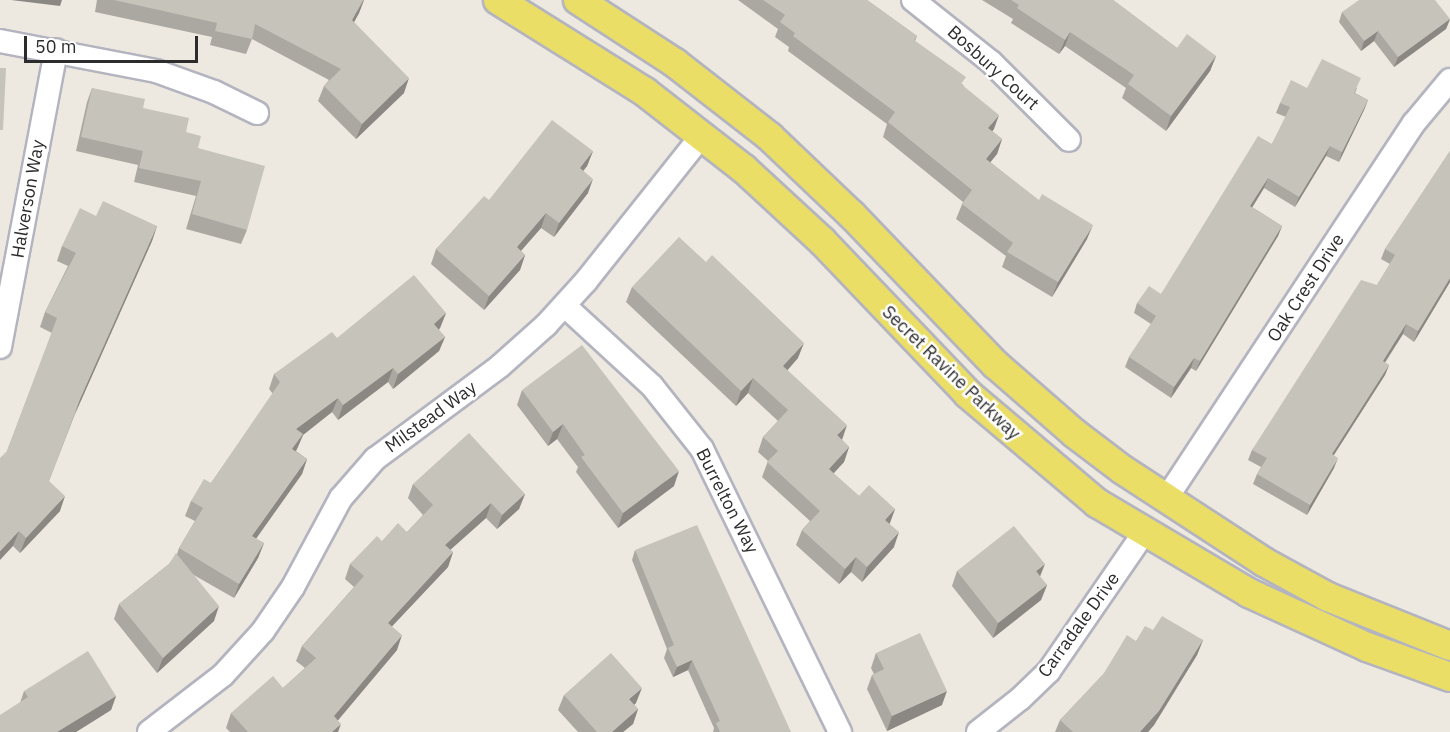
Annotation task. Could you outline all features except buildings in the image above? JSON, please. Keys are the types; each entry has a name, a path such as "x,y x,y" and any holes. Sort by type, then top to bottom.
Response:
{"main road":[{"name":"Secret Ravine Parkway","path":"498,0 578,48 702,135 822,241 933,359 1011,433 1097,503 1144,533 1249,593 1367,647 1450,677"},
{"name":"Secret Ravine Parkway","path":"578,0 675,63 728,103 820,184 962,333 1037,403 1166,499 1264,562 1328,597 1384,622 1450,646"},
{"path":"702,135 728,103"}],"street":[{"name":"Bosbury Court","path":"913,0 991,62 1069,140"},
{"path":"0,41 156,71 214,92 256,113"},
{"name":"Halverson Way","path":"0,347 56,50"},
{"name":"Oak Crest Drive","path":"1166,499 1414,123 1450,80"},
{"name":"Milstead Way","path":"148,732 223,675 264,632 293,587 341,498 375,459 500,366 566,306 702,135"},
{"name":"Burrelton Way","path":"566,306 658,392 702,449 840,732"},
{"name":"Carradale Drive","path":"978,732 1020,699 1049,671 1144,533"}]}
